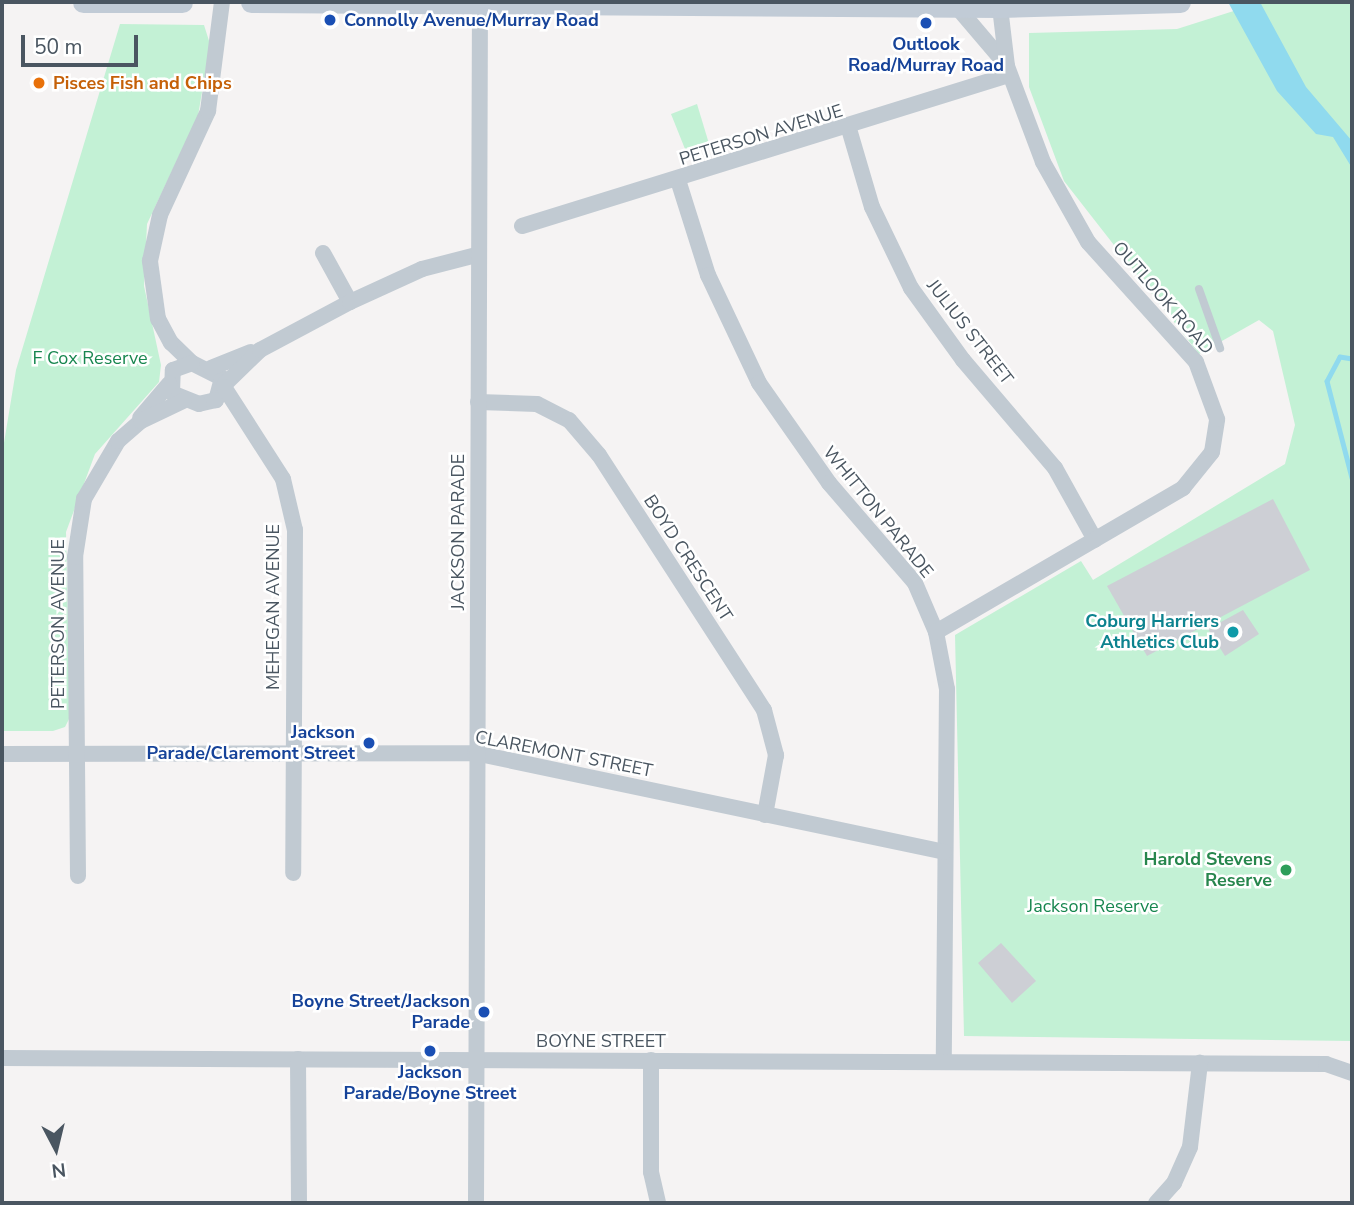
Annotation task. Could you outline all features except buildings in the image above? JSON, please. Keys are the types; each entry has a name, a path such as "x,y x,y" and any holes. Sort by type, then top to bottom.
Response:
{"main road":[{"path":"83,2 182,2"},
{"path":"251,2 957,7 1174,3"}],"street":[{"path":"222,2 208,111 153,238 149,279 169,379 183,401 205,404 216,400 224,386 260,350"},
{"name":"JACKSON PARADE","path":"476,1203 476,255 480,4"},
{"name":"OUTLOOK ROAD","path":"957,7 1008,71"},
{"name":"OUTLOOK ROAD","path":"936,632 1182,488 1212,452 1217,419 1196,362 1088,242 1043,162 1008,71 1000,7"},
{"name":"PETERSON AVENUE","path":"522,226 849,129 1008,71"},
{"name":"JULIUS STREET","path":"849,129 872,207 911,288 963,360 1055,468 1095,540"},
{"name":"WHITTON PARADE","path":"678,180 708,275 759,383 829,483 915,583 936,632 947,689 944,1062"},
{"path":"323,253 350,302"},
{"path":"169,379 179,365 192,363 211,368 260,350 350,302 422,269 476,255"},
{"path":"159,319 172,343 192,363"},
{"path":"211,368 224,386"},
{"name":"PETERSON AVENUE","path":"78,876 79,527 84,499 99,468 169,379"},
{"name":"MEHEGAN AVENUE","path":"224,386 249,432 283,479 295,530 293,873"},
{"name":"PETERSON AVENUE","path":"132,428 183,401"},
{"name":"BOYD CRESCENT","path":"478,402 537,404 569,420 599,455 764,710 776,755 765,815"},
{"name":"MEHEGAN AVENUE","path":"205,404 249,432"},
{"name":"CLAREMONT STREET","path":"2,754 475,753 944,852"},
{"name":"BOYNE STREET","path":"2,1058 1326,1064 1352,1073"},
{"path":"298,1059 299,1203"},
{"path":"651,1060 651,1172 658,1203"},
{"path":"1156,1203 1174,1183 1190,1147 1200,1063"}],"lane":[{"path":"1199,289 1220,348"}],"green space":[{"name":"Jackson Reserve","path":"1262,2 1352,2 1352,1041 964,1036 955,635 1081,561 1093,580 1285,464 1295,425 1273,331 1259,320 1199,354 1064,181 1029,87 1029,33 1177,29"},
{"name":"F Cox Reserve","path":"120,24 204,25 210,44 198,116 147,224 144,286 161,365 159,382 95,454 66,532 70,717 65,727 53,731 2,731 2,455 16,370"},
{"path":"697,104 710,147 687,154 671,114"}],"water":[{"path":"1228,2 1260,2 1306,87 1352,141 1352,168 1333,137 1316,134 1277,91"}],"waterway":[{"path":"1352,359 1340,357 1327,381 1352,478"}],"place":[{"name":"Connolly Avenue/Murray Road","path":"330,20"},
{"name":"Outlook Road/Murray Road","path":"926,23"},
{"name":"Pisces Fish and Chips","path":"39,83"},
{"name":"Coburg Harriers Athletics Club","path":"1233,632"},
{"name":"Jackson Parade/Claremont Street","path":"369,743"},
{"name":"Harold Stevens Reserve","path":"1286,870"},
{"name":"Boyne Street/Jackson Parade","path":"484,1012"},
{"name":"Jackson Parade/Boyne Street","path":"430,1051"}]}
